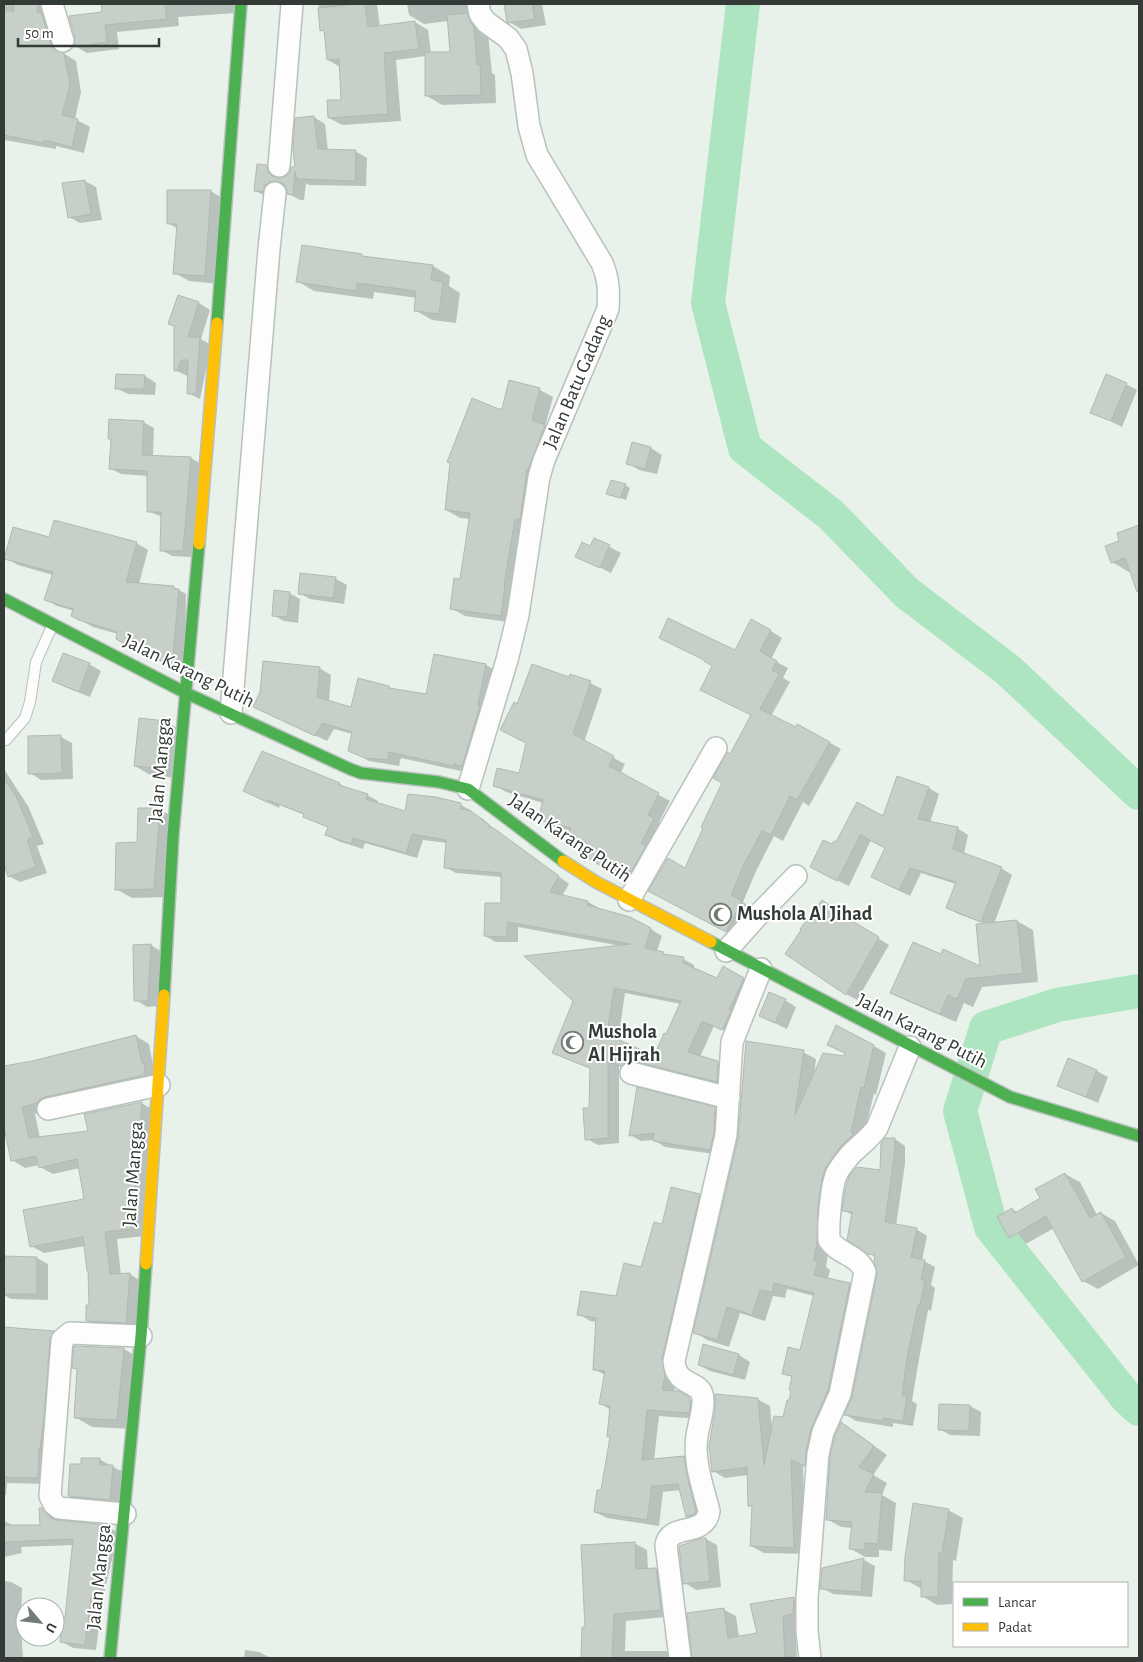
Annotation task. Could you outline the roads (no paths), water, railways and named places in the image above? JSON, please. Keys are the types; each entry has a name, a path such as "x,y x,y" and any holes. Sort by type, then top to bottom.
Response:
{"street":[{"path":"52,4 63,41"},
{"name":"Jalan Mangga","path":"110,1658 141,1336 174,834 207,453 241,4"},
{"path":"278,166 292,4"},
{"name":"Jalan Batu Gadang","path":"468,790 496,699 516,624 539,477 544,460 608,310 609,294 608,278 602,263 537,155 528,126 522,73 516,49 508,38 483,19 478,4"},
{"path":"231,713 275,193"},
{"name":"Jalan Karang Putih","path":"4,599 186,693 330,761 361,773 439,782 468,790 553,854 596,882 761,970 1010,1096 1139,1136"},
{"path":"629,900 716,748"},
{"path":"726,951 796,876"},
{"path":"680,1658 666,1545 671,1534 705,1523 709,1511 696,1458 696,1436 703,1401 702,1394 678,1375 674,1361 726,1135 732,1042 761,970"},
{"path":"810,1658 807,1631 807,1598 818,1454 823,1432 840,1394 865,1272 858,1260 832,1244 829,1240 833,1187 836,1175 843,1164 877,1128 915,1049"},
{"path":"631,1073 729,1098"},
{"path":"48,1109 159,1085"},
{"path":"125,1514 59,1508 54,1504 50,1496 62,1340 70,1333 141,1336"}],"lane":[{"path":"6,740 25,718 30,702 36,662 53,623"}],"waterway":[{"path":"743,4 708,303 745,448 830,514 907,593 1008,670 1139,793"},
{"path":"1139,991 1057,1005 986,1028 960,1111 991,1227 1127,1398 1139,1409"}],"place":[{"name":"Mushola Al Jihad","path":"721,914"},
{"name":"Mushola Al Hijrah","path":"572,1043"}]}
